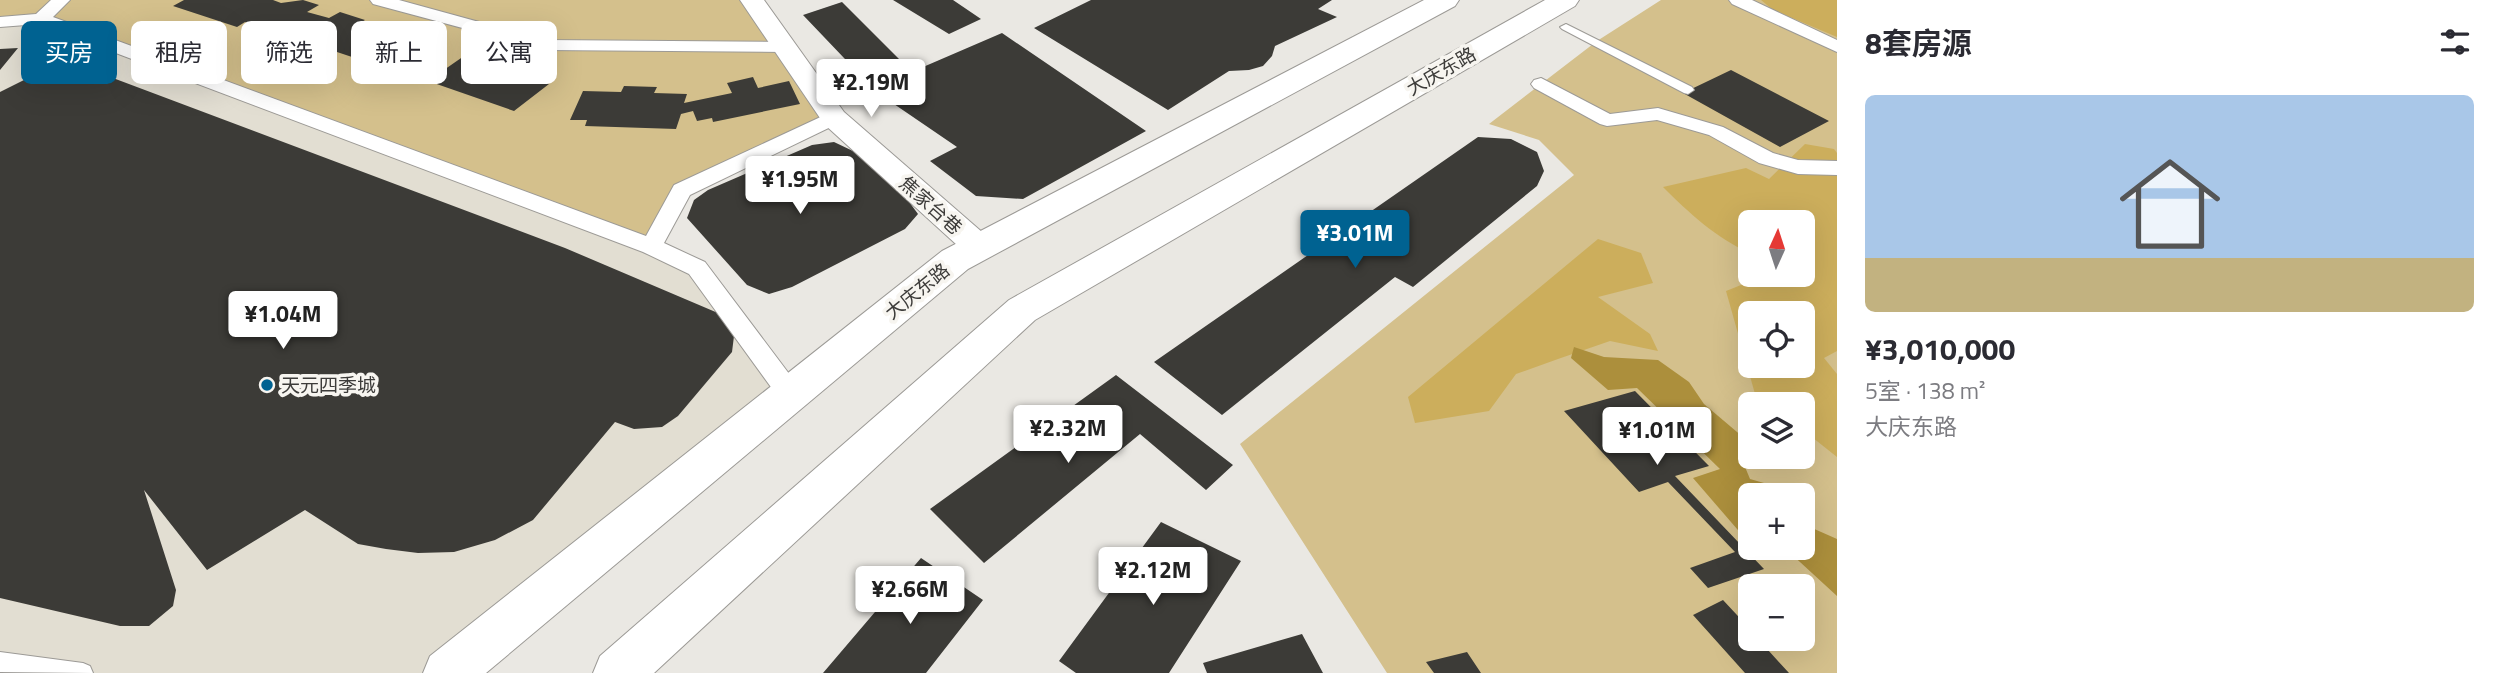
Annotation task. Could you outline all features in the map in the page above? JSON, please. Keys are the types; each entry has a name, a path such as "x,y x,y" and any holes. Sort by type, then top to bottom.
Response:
{"main road":[{"name":"大庆东路","path":"453,667 955,260 1445,0"},
{"name":"大庆东路","path":"618,673 1022,310 1566,14"}],"street":[{"path":"41,19 61,0"},
{"path":"379,0 544,45 785,47"},
{"name":"焦家台巷","path":"752,0 834,118 979,247"},
{"path":"1738,0 1837,47"},
{"path":"0,22 41,19 651,246 697,268 790,394"},
{"path":"1541,84 1608,120 1658,114 1716,131 1766,158 1798,167 1837,168"},
{"path":"651,246 682,190 834,118"}],"lane":[{"path":"1566,14 1688,90"},
{"path":"0,662 83,673"}],"shaded area":[{"path":"0,0 752,0 834,118 682,190 651,246 216,84 227,84 227,21 131,21 131,52 117,47 117,21 41,19 0,22"},
{"path":"1661,0 1837,0 1837,673 1387,673 1240,444 1574,175 1539,140 1489,124 1597,41"},
{"path":"1761,0 1837,0 1837,37 1773,10"},
{"name":"天元四季城","path":"41,19 46,21 21,21 21,84 117,84 117,48 131,53 131,84 212,84 697,268 790,394 439,673 0,673 0,22"},
{"path":"1805,144 1834,149 1837,153 1837,351 1824,358 1837,374 1837,457 1815,440 1815,392 1754,392 1750,378 1815,378 1815,301 1738,301 1738,334 1726,291 1738,286 1815,287 1815,210 1738,210 1738,247 1715,233 1663,187 1746,168 1769,179"},
{"path":"1598,239 1641,253 1653,283 1598,297 1650,334 1658,351 1610,341 1516,374 1489,411 1415,423 1408,397"},
{"path":"1574,347 1604,357 1658,360 1689,382 1704,404 1738,433 1738,469 1746,469 1750,479 1764,483 1738,483 1738,530 1693,478 1720,469 1637,388 1608,390 1571,358"},
{"path":"1815,529 1837,539 1837,596 1798,560 1815,560"}],"building":[{"path":"184,0 273,0 281,3 303,0 319,5 307,12 329,18 340,12 365,20 351,21 351,57 337,52 337,21 241,21 237,27 227,24 227,21 219,21 173,6"},
{"path":"893,0 953,0 981,19 949,34"},
{"path":"1091,0 1332,0 1318,9 1337,17 1275,46 1272,56 1263,66 1229,71 1168,110 1034,28"},
{"path":"842,2 903,63 865,80 803,15"},
{"path":"1002,33 1146,131 1023,199 976,196 930,161 957,147 872,89"},
{"path":"18,48 0,70 0,49"},
{"path":"461,58 461,84 549,84 514,111 437,84 447,84 447,68"},
{"path":"1731,70 1829,121 1780,147 1683,93"},
{"path":"753,77 758,88 789,81 800,104 713,122 712,118 697,121 693,111 681,114 676,129 585,126 587,120 570,120 583,91 621,92 624,86 657,87 654,93 687,94 684,103 732,93 727,83"},
{"name":"天元四季城","path":"117,80 565,248 725,316 735,328 732,352 678,416 662,427 634,429 615,422 533,520 495,540 454,552 418,553 386,549 358,544 305,510 207,570 144,490 176,590 173,606 149,626 120,626 0,598 0,92 21,82 21,84 117,84"},
{"path":"1478,137 1511,139 1537,152 1544,171 1537,186 1413,287 1395,277 1222,415 1154,362"},
{"path":"834,142 853,151 907,199 918,214 905,229 792,287 769,294 747,285 687,218 694,200 708,190 812,145"},
{"path":"1116,375 1233,465 1206,490 1140,434 984,563 930,509"},
{"path":"1635,391 1709,466 1675,476 1738,542 1738,560 1755,560 1764,569 1749,574 1738,574 1738,578 1708,588 1690,568 1735,552 1668,482 1639,492 1564,411"},
{"path":"1161,522 1241,561 1169,673 1076,673 1059,661"},
{"path":"921,558 983,600 926,673 823,673"},
{"path":"1723,600 1738,616 1738,651 1769,651 1789,673 1745,673 1693,615"},
{"path":"1302,634 1323,673 1207,673 1203,663"},
{"path":"1467,652 1481,673 1434,673 1426,662"}],"place":[{"name":"天元四季城","path":"267,385"}]}
